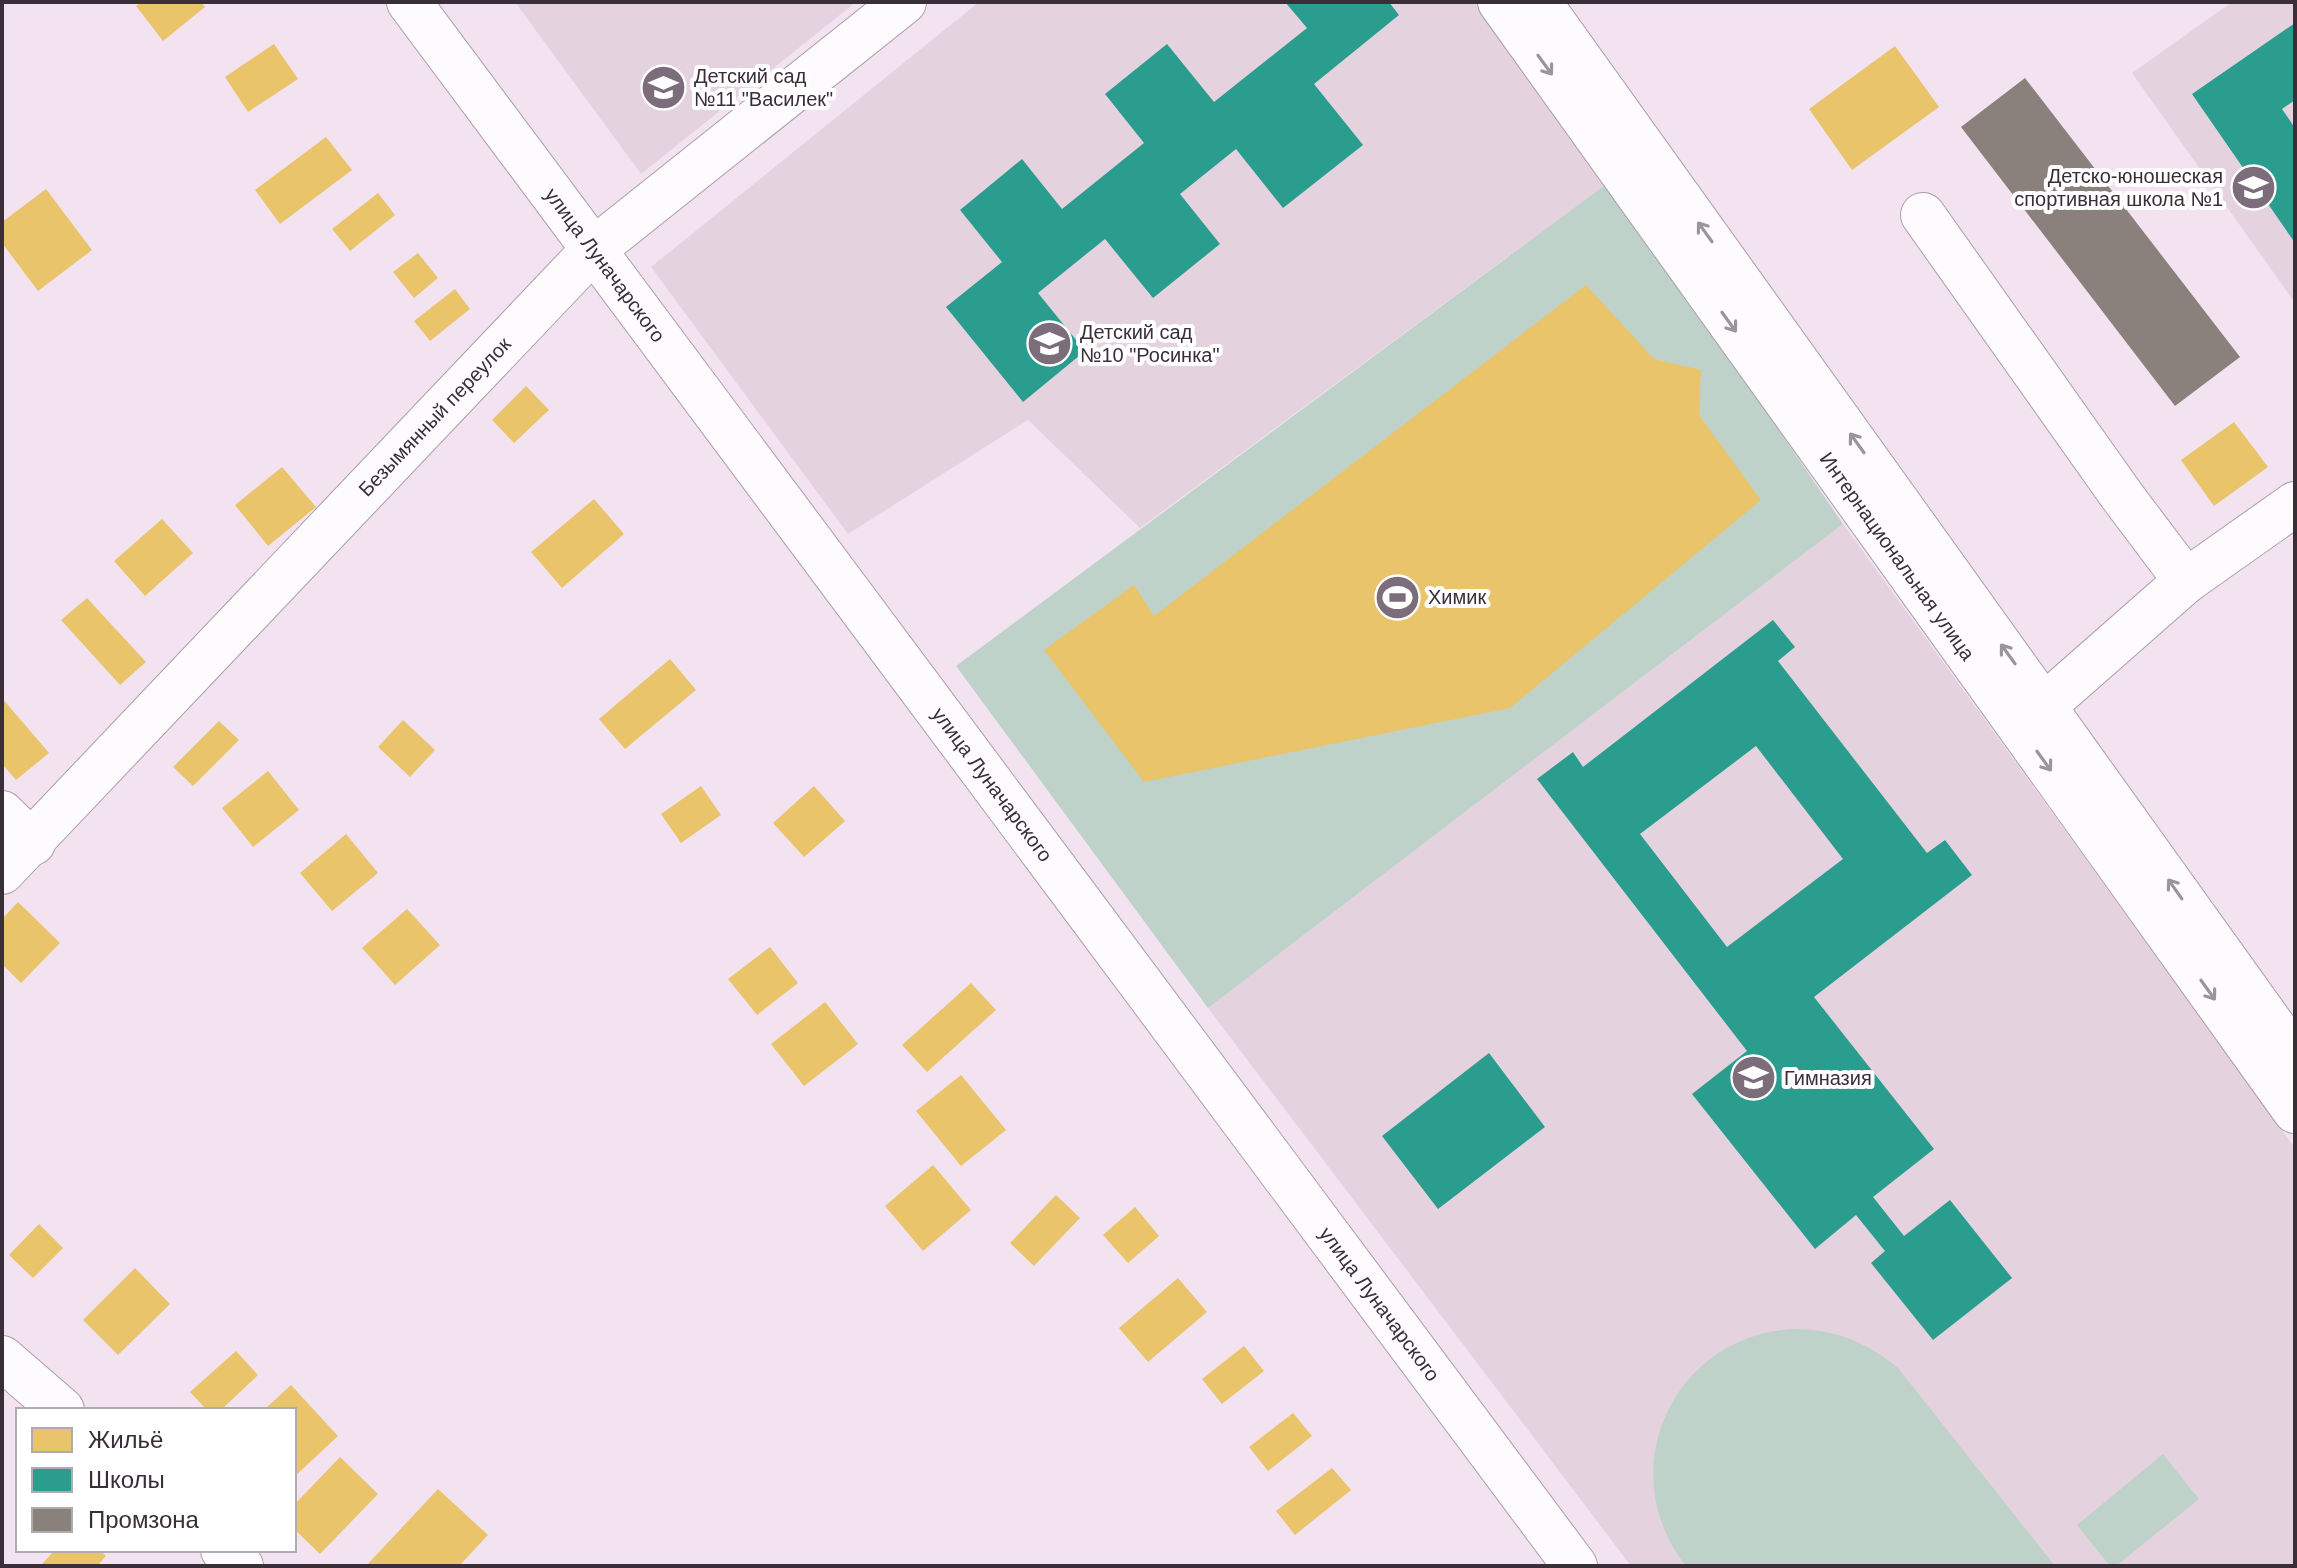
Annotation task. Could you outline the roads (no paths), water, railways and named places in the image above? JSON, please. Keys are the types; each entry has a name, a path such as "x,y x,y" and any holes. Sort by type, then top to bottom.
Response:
{"street":[{"name":"улица Луначарского","path":"409,2 1575,1566"},
{"name":"Безымянный переулок","path":"2,872 17,828 593,250 904,2"},
{"name":"Интернациональная улица","path":"1500,2 2295,1111"},
{"name":"Интернациональная улица","path":"1539,2 2295,1057"},
{"path":"1923,215 2113,484 2186,581"},
{"path":"2045,705 2186,581 2295,504"},
{"path":"2,1358 60,1408"},
{"path":"225,1552 241,1566"}],"place":[{"name":"Детский сад №11 \"Василек\"","path":"663,88"},
{"name":"Детско-юношеская спортивная школа №1","path":"2254,188"},
{"name":"Детский сад №10 \"Росинка\"","path":"1049,343"},
{"name":"Химик","path":"1397,597"},
{"name":"Гимназия","path":"1753,1078"}]}
